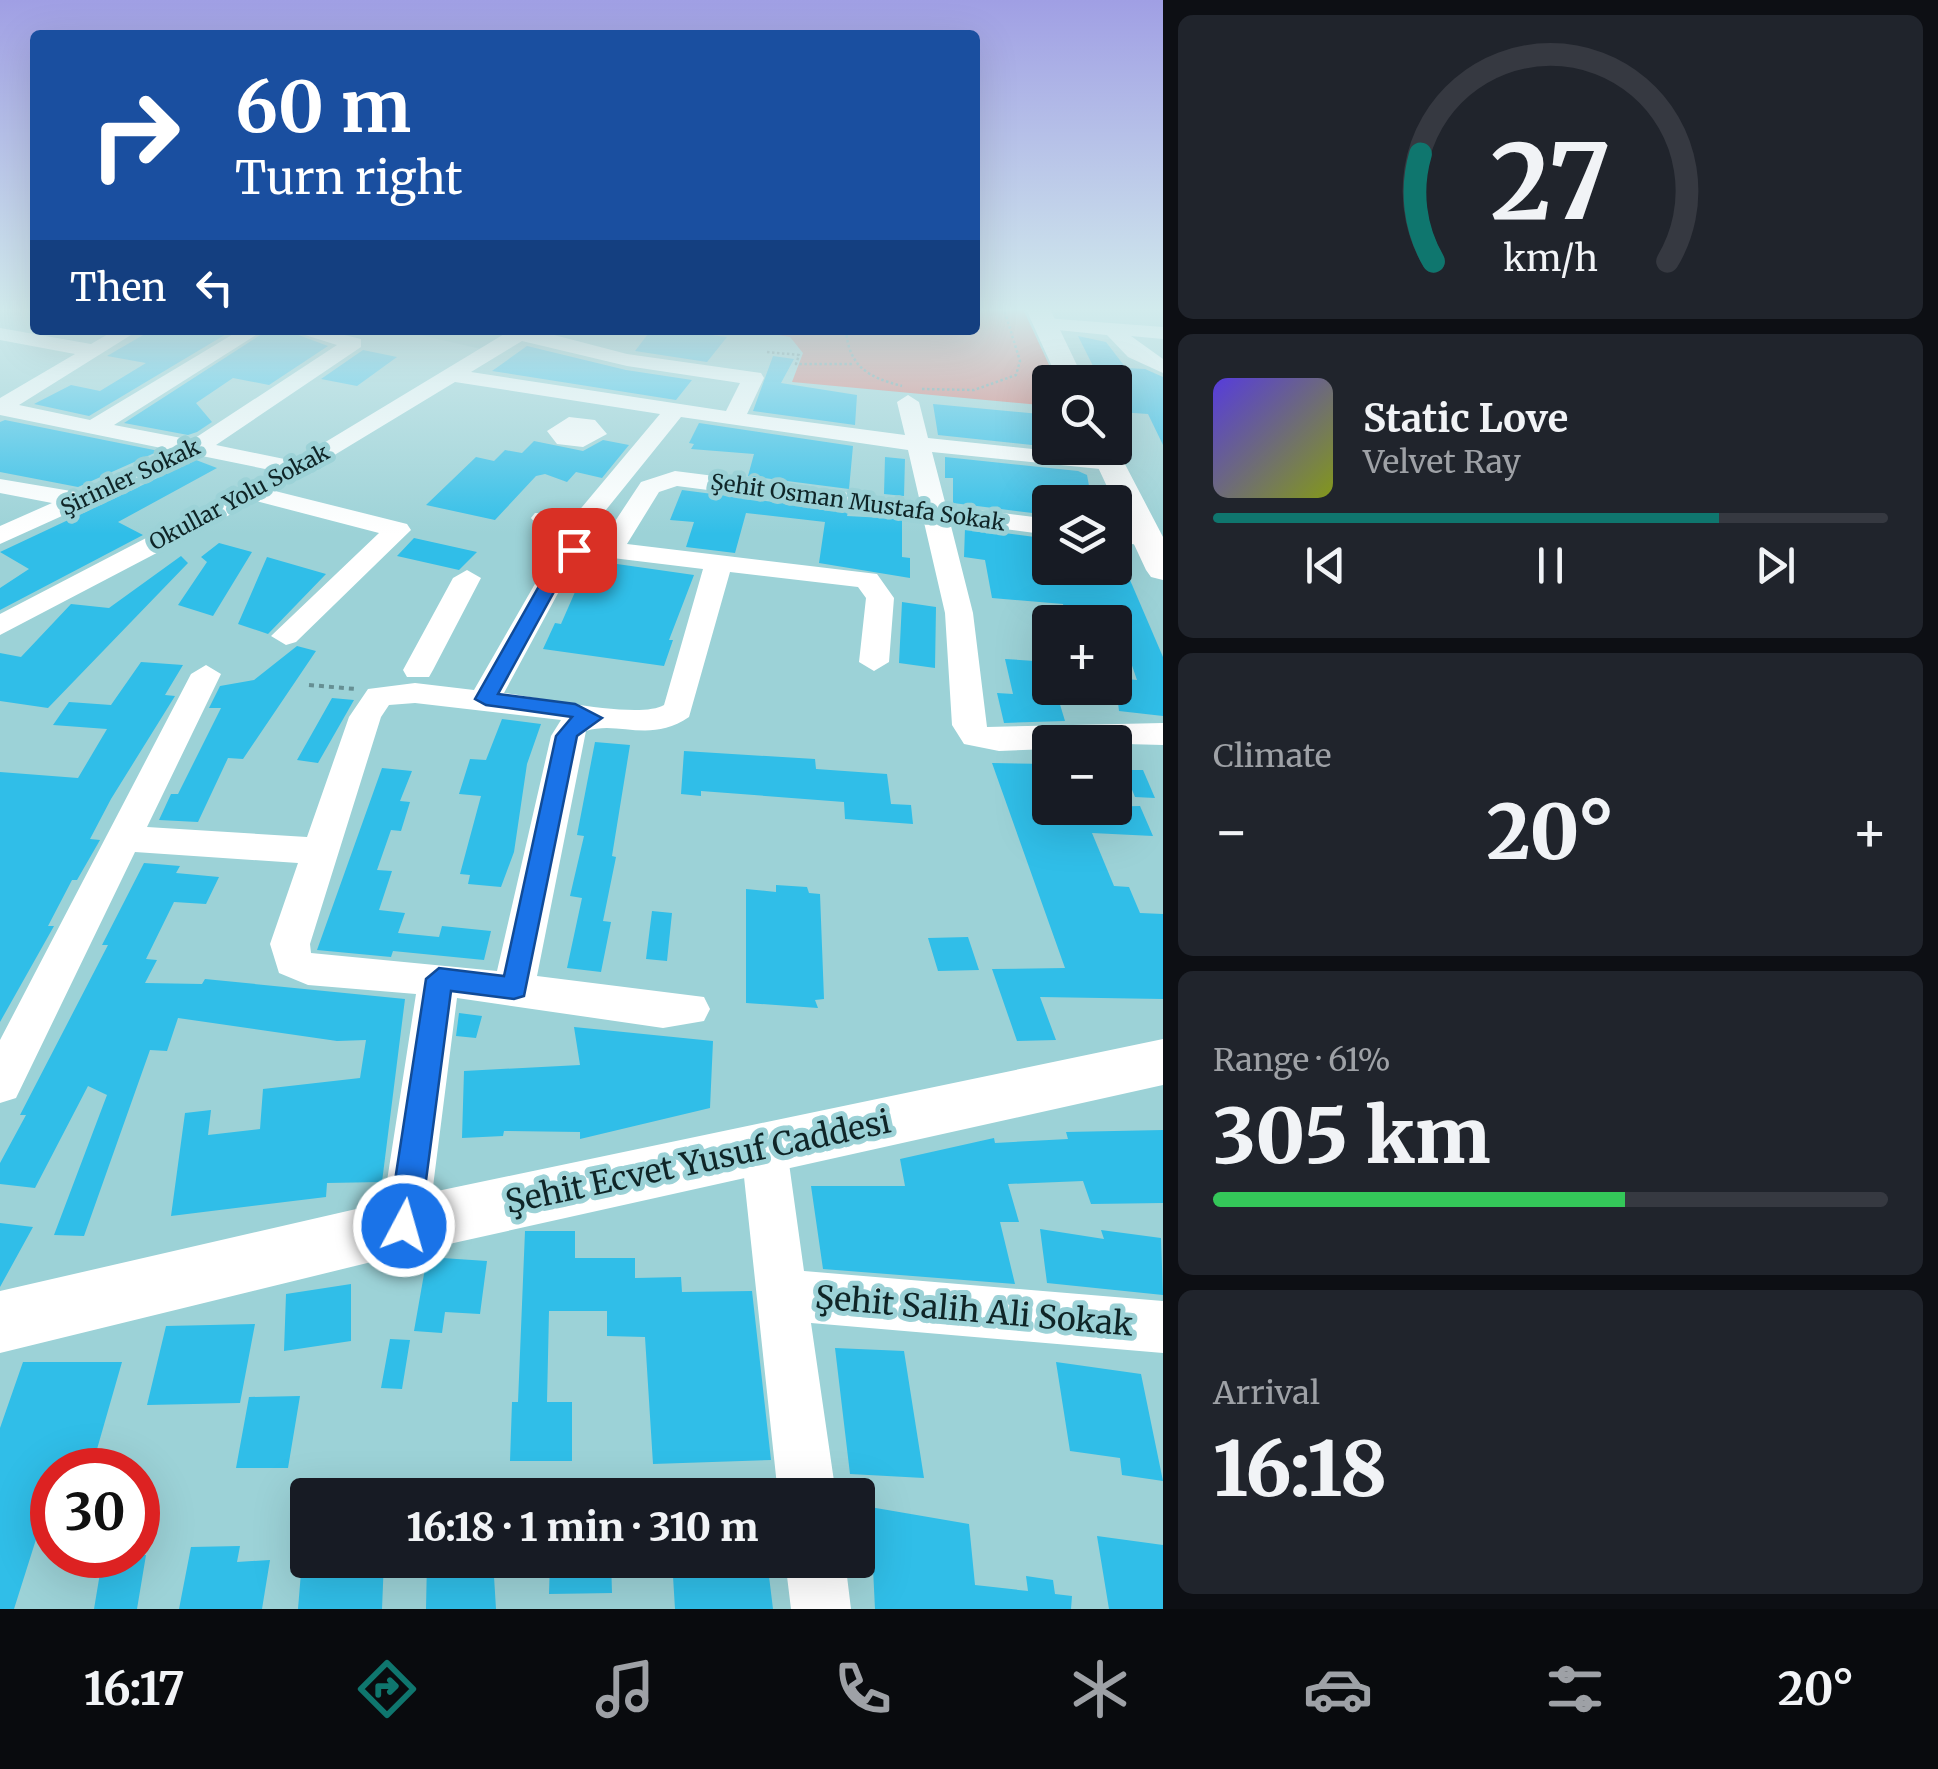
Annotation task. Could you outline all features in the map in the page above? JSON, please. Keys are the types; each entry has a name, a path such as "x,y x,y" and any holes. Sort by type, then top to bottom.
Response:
{"main road":[{"path":"1111,465 1163,570"},
{"name":"Şehit Ecvet Yusuf Caddesi","path":"0,1322 404,1226 1163,1062"}],"street":[{"path":"0,407 38,384"},
{"path":"96,426 165,384"},
{"name":"Şirinler Sokak","path":"0,536 199,446 292,384"},
{"name":"Okullar Yolu Sokak","path":"0,626 298,469 442,384"},
{"path":"507,384 917,446 1032,451"},
{"path":"733,421 750,384"},
{"path":"910,392 917,446 938,514 959,613 968,725 976,736 999,740 1163,734"},
{"path":"582,424 606,400"},
{"path":"0,407 298,469"},
{"path":"544,518 584,521 674,411"},
{"name":"Şehit Osman Mustafa Sokak","path":"612,548 650,487 667,479 1032,525"},
{"path":"0,486 79,500"},
{"path":"251,492 398,530 286,636"},
{"path":"1132,536 1148,538"},
{"path":"486,699 565,556 579,548 612,548 867,580 880,598 874,662"},
{"path":"689,1008 664,1011 439,979 308,969 290,957 292,928 318,851 365,718 379,696 393,692 486,699 575,711 592,718 656,721 678,710 719,561"},
{"path":"418,670 467,578"},
{"path":"0,1084 120,838 206,674"},
{"path":"514,988 567,736 575,724 592,718"},
{"path":"120,838 318,851"},
{"path":"404,1226 439,979"},
{"path":"764,1148 805,1478"},
{"name":"Şehit Salih Ali Sokak","path":"784,1296 1162,1329"},
{"path":"817,1578 821,1609"}],"path":[{"path":"894,384 910,392 974,390 999,384"},
{"path":"309,685 366,690 379,696"}],"shaded area":[{"path":"814,384 1032,384 1032,404"}],"building":[{"path":"111,384 142,384 89,416 34,404 71,385 100,391"},
{"path":"184,384 224,384 196,403 212,422 197,432 188,435 124,423"},
{"path":"575,384 689,384 676,400"},
{"path":"763,384 857,395 855,425 753,411"},
{"path":"1132,384 1163,384 1163,445 1148,414 1132,413"},
{"path":"933,404 1032,413 1032,445 938,435"},
{"path":"0,422 159,451 78,487 0,472"},
{"path":"699,423 853,446 849,489 748,476 754,454 691,449 694,444 689,443"},
{"path":"603,440 629,445 602,478 576,472 567,482 545,474 536,476 495,520 426,505 476,457 494,461 505,450 522,453 534,441 583,451"},
{"path":"885,457 905,459 904,496 884,494"},
{"path":"945,457 1078,471 1087,475 1089,485 1032,485 1032,513 953,503 953,478 945,478"},
{"path":"196,460 217,468 118,522 143,535 0,610 0,588 29,569 0,552"},
{"path":"682,490 848,512 847,516 902,519 902,557 910,558 910,578 819,563 825,522 746,513 735,553 686,547 694,522 670,520"},
{"path":"965,528 1032,537 1032,585 1132,585 1163,657 1163,716 1119,711 1118,705 1132,705 1132,680 1137,680 1132,666 1132,605 1063,605 992,598 985,560 964,557"},
{"path":"414,538 477,552 459,570 397,556"},
{"path":"219,543 252,552 213,616 178,605 207,562 201,557"},
{"path":"181,556 188,563 48,708 0,701 0,653 21,657 71,604 109,608"},
{"path":"267,557 326,574 268,634 238,624"},
{"path":"589,560 694,575 669,640 673,640 664,666 543,649 555,623 561,624"},
{"path":"902,602 936,607 935,668 899,663"},
{"path":"297,646 316,651 243,759 228,758 198,822 159,820 171,794 178,794 221,708 209,708 220,686 254,680"},
{"path":"1005,659 1032,661 1032,705 1060,705 1065,721 1004,723 997,693 1013,694"},
{"path":"141,662 183,665 165,695 175,696 111,799 90,839 100,840 77,880 72,880 48,926 54,926 0,1022 0,772 78,778 107,729 53,725 69,702 111,705"},
{"path":"332,698 354,700 318,763 297,760"},
{"path":"502,719 541,724 527,764 514,852 501,887 468,884 470,875 460,874 481,796 459,794 470,759 486,760"},
{"path":"595,742 630,745 612,856 616,857 603,921 611,922 601,972 567,968 582,898 570,896 584,836 577,835"},
{"path":"684,751 815,759 816,769 887,774 891,804 911,805 913,824 845,819 844,802 701,791 701,796 681,794"},
{"path":"992,763 1032,764 1032,825 1132,825 1132,806 1140,806 1153,836 1092,833 1114,886 1129,887 1140,913 1163,914 1163,999 1040,997 1056,1040 1017,1041 992,969 1065,968"},
{"path":"382,768 412,771 400,801 410,802 401,831 391,830 377,870 392,871 379,910 405,913 398,933 439,937 442,926 491,931 484,960 393,951 391,957 317,950"},
{"path":"1132,770 1143,770 1155,798 1135,797"},
{"path":"144,863 180,866 176,873 219,877 206,904 174,902 146,959 157,960 145,983 202,984 205,979 405,999 382,1182 327,1183 326,1197 171,1216 185,1113 211,1110 208,1135 260,1129 263,1089 360,1078 366,1040 337,1041 178,1018 167,1051 150,1050 84,1236 54,1235 107,1095 88,1086 35,1188 0,1184 0,1163 26,1115 20,1115 108,945 102,945"},
{"path":"776,885 807,887 809,893 820,894 824,999 815,1000 818,1008 746,1003 746,889 776,892"},
{"path":"652,911 672,913 667,961 646,959"},
{"path":"968,937 979,970 938,971 928,938"},
{"path":"459,1013 482,1016 476,1038 456,1036"},
{"path":"574,1027 713,1041 710,1108 580,1139 580,1132 504,1131 503,1136 462,1138 464,1071 580,1065"},
{"path":"1163,1130 1163,1203 1091,1204 1083,1181 1008,1184 1019,1222 1000,1222 1015,1284 823,1269 811,1186 905,1186 900,1159 994,1138 995,1143 1068,1139 1066,1132"},
{"path":"0,1223 33,1227 0,1287"},
{"path":"1040,1229 1104,1239 1101,1230 1161,1238 1163,1295 1047,1283"},
{"path":"525,1231 575,1231 575,1258 635,1258 635,1278 681,1277 682,1292 752,1291 771,1460 653,1464 645,1337 607,1336 607,1311 549,1311 547,1402 572,1402 572,1461 510,1461 512,1402 518,1402"},
{"path":"427,1257 487,1261 480,1314 445,1312 442,1333 414,1331"},
{"path":"351,1284 351,1341 284,1351 286,1294"},
{"path":"255,1324 240,1403 147,1405 166,1326"},
{"path":"390,1339 410,1340 402,1389 381,1388"},
{"path":"835,1348 904,1351 924,1478 850,1474"},
{"path":"23,1362 122,1362 97,1448 30,1448 30,1558 14,1609 0,1609 0,1428"},
{"path":"1056,1362 1141,1374 1163,1481 1122,1475 1120,1458 1070,1451"},
{"path":"300,1396 288,1468 236,1468 249,1397"},
{"path":"875,1508 969,1524 975,1585 1028,1591 1026,1576 1053,1580 1055,1594 1072,1596 1071,1609 875,1609"},
{"path":"1097,1536 1163,1545 1163,1609 1109,1609"},
{"path":"240,1546 237,1562 270,1560 262,1609 179,1609 191,1547"},
{"path":"99,1578 142,1578 137,1609 94,1609"},
{"path":"301,1578 383,1578 382,1609 298,1609"},
{"path":"427,1578 494,1578 496,1609 426,1609"},
{"path":"549,1578 612,1578 612,1593 549,1594"},
{"path":"673,1578 769,1578 773,1609 675,1609"}],"route":[{"path":"404,1226 439,979 514,988 567,736 575,724 592,718 575,711 486,699 565,556 574,550"}]}
